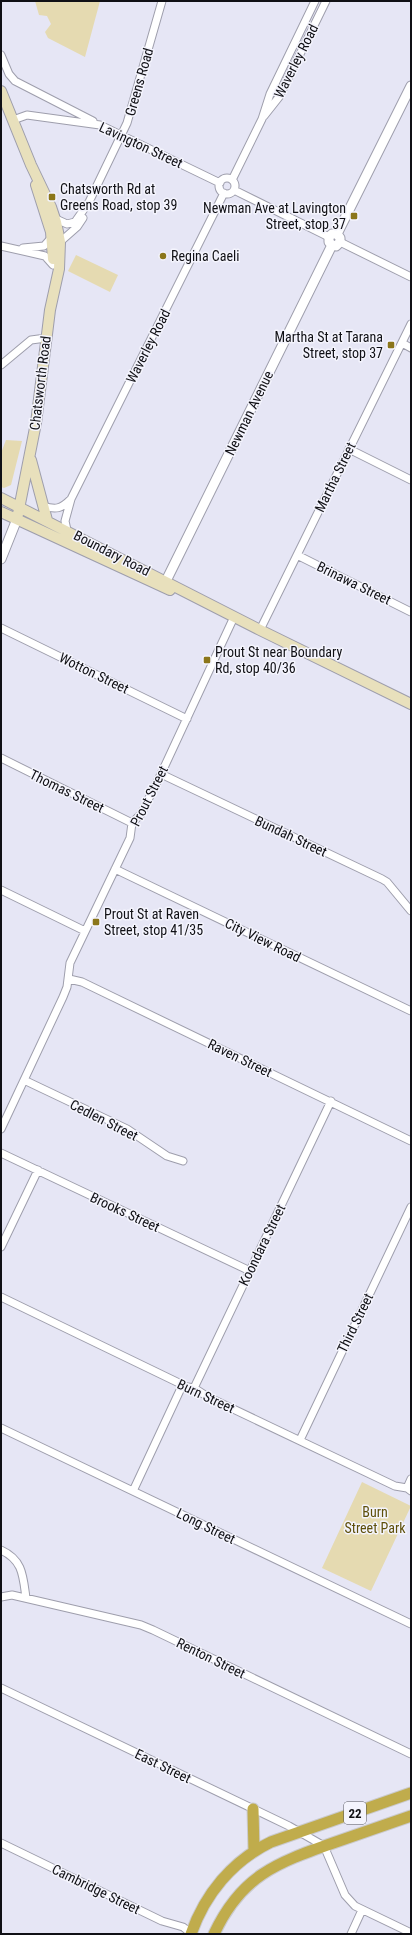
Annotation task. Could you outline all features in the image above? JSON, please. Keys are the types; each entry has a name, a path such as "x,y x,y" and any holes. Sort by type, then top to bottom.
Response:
{"highway":[{"name":"22","path":"191,1934 199,1914 213,1890 234,1867 254,1851 271,1842 298,1832 411,1793"},
{"path":"253,1809 254,1851"},
{"name":"22","path":"214,1934 231,1904 253,1880 267,1870 289,1858 411,1816"}],"main road":[{"name":"Chatsworth Road","path":"1,91 31,165 56,219 57,282 50,310 30,456 17,519"},
{"name":"Chatsworth Road","path":"31,165 56,240 49,295 50,310"},
{"name":"Chatsworth Road","path":"30,456 47,520"},
{"name":"Boundary Road","path":"1,498 67,530 222,611 411,704"},
{"name":"Boundary Road","path":"1,512 166,588 222,611"}],"street":[{"name":"Greens Road","path":"15,248 43,246 56,240 78,226 130,114 162,1"},
{"name":"Waverley Road","path":"232,180 262,119 270,94 315,1"},
{"name":"Waverley Road","path":"262,119 279,97 326,1"},
{"path":"1,55 9,74 15,81 100,125"},
{"name":"Newman Avenue","path":"166,581 411,86"},
{"name":"Lavington Street","path":"13,120 25,115 100,125 122,134 220,183"},
{"path":"226,178 232,180 235,184 234,190 230,193 224,193 220,189 220,183 226,178"},
{"path":"234,190 411,277"},
{"name":"Waverley Road","path":"67,530 65,521 71,499 224,193"},
{"name":"Greens Road","path":"56,219 66,224 74,223 88,204"},
{"path":"1,246 45,256 52,265"},
{"name":"Martha Street","path":"260,630 411,324"},
{"path":"1,365 31,340 46,338"},
{"path":"402,343 411,348"},
{"path":"349,449 411,480"},
{"name":"Waverley Road","path":"43,506 54,510 61,508 71,499"},
{"path":"1,559 17,519"},
{"name":"Brinawa Street","path":"297,555 411,612"},
{"name":"Prout Street","path":"1,1129 63,997 69,978 70,963 130,838 132,823 141,814 161,774 234,617"},
{"name":"Wotton Street","path":"1,628 187,719"},
{"name":"Thomas Street","path":"1,758 132,823"},
{"name":"Bundah Street","path":"161,774 382,879 387,882 411,911"},
{"name":"City View Road","path":"115,870 411,1012"},
{"path":"1,890 85,931"},
{"name":"Raven Street","path":"69,978 82,982 411,1140"},
{"name":"Cedlen Street","path":"24,1080 127,1129 168,1156 183,1162"},
{"name":"Koondara Street","path":"194,1388 331,1101"},
{"name":"Brooks Street","path":"1,1153 250,1271"},
{"path":"1,1248 38,1170"},
{"name":"Third Street","path":"300,1440 411,1207"},
{"name":"Burn Street","path":"1,1298 179,1383 182,1386 194,1388 203,1394 396,1486 409,1490"},
{"path":"133,1491 182,1386"},
{"name":"Long Street","path":"1,1428 411,1624"},
{"path":"409,1490 411,1479"},
{"path":"1,1550 12,1555 18,1564 23,1576 26,1598"},
{"name":"Renton Street","path":"1,1597 12,1595 141,1625 411,1754"},
{"name":"East Street","path":"1,1688 253,1809 324,1846"},
{"name":"Cambridge Street","path":"1,1843 162,1921 183,1928 191,1934"},
{"path":"324,1846 345,1895 355,1906 411,1933"},
{"path":"351,1934 362,1910"}],"green space":[{"path":"35,1 100,1 85,57 48,38 45,32 51,24 47,16 39,15"},
{"path":"76,255 118,275 110,292 68,271"},
{"path":"6,440 22,441 11,485 4,488 1,487 1,453"},
{"name":"Burn Street Park","path":"362,1482 411,1506 371,1591 322,1568"}],"place":[{"name":"Chatsworth Rd at Greens Road, stop 39","path":"52,197"},
{"name":"Newman Ave at Lavington Street, stop 37","path":"354,216"},
{"name":"Regina Caeli","path":"163,256"},
{"name":"Martha St at Tarana Street, stop 37","path":"391,345"},
{"name":"Prout St near Boundary Rd, stop 40/36","path":"207,660"},
{"name":"Prout St at Raven Street, stop 41/35","path":"96,922"}]}
